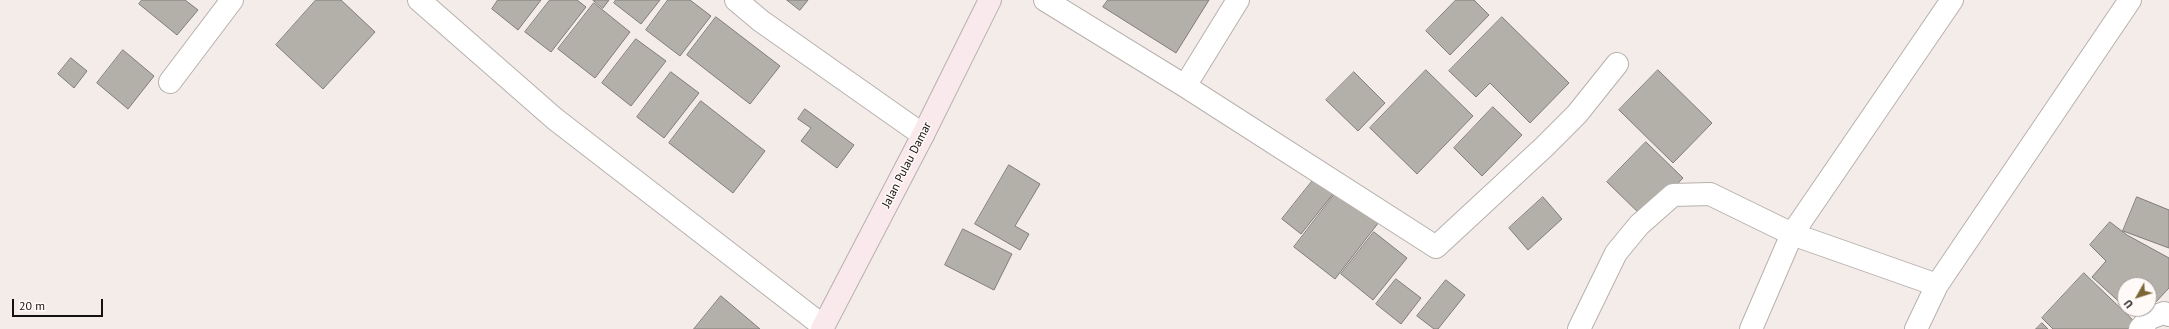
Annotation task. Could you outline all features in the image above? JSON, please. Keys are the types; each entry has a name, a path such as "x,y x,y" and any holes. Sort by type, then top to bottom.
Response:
{"street":[{"path":"170,82 232,0"},
{"path":"419,0 555,119 822,327"},
{"path":"736,0 761,21 923,136"},
{"name":"Jalan Pulau Damar","path":"822,327 923,136 990,0"},
{"path":"1045,0 1185,86 1436,247 1577,114 1618,64"},
{"path":"1185,86 1238,0"},
{"path":"1751,329 1792,234 1952,0"},
{"path":"1916,329 1937,285 2130,0"},
{"path":"1579,329 1616,253 1639,225 1673,195 1710,194 1792,234 1937,285"},
{"path":"2140,329 2150,318 2164,313 2169,315"}],"building":[{"path":"142,0 185,0 198,10 177,35 139,4"},
{"path":"316,0 341,0 375,32 323,89 276,45"},
{"path":"498,0 541,0 518,30 492,9"},
{"path":"550,0 577,0 586,7 551,52 525,32"},
{"path":"593,0 609,0 603,8"},
{"path":"616,0 660,0 641,24 614,3"},
{"path":"668,0 690,0 711,16 680,56 646,30"},
{"path":"787,0 808,0 800,10"},
{"path":"1108,0 1209,0 1176,53 1103,7"},
{"path":"1456,0 1474,0 1489,15 1450,55 1426,31"},
{"path":"594,3 630,32 595,78 558,49"},
{"path":"716,17 780,66 750,104 687,55"},
{"path":"1502,17 1569,83 1530,123 1490,83 1476,97 1449,71"},
{"path":"636,39 666,61 631,106 602,83"},
{"path":"123,50 154,76 128,109 97,83"},
{"path":"71,58 87,71 74,88 58,74"},
{"path":"1426,70 1473,116 1417,174 1370,128"},
{"path":"1658,70 1712,123 1673,163 1619,110"},
{"path":"671,72 699,93 664,138 637,117"},
{"path":"1354,72 1385,103 1358,131 1326,100"},
{"path":"701,101 765,151 733,193 669,143"},
{"path":"1493,107 1522,135 1482,176 1454,148"},
{"path":"805,109 854,145 837,168 801,141 811,128 798,119"},
{"path":"1646,142 1683,178 1644,218 1607,182"},
{"path":"1009,165 1040,184 1015,226 1029,234 1020,250 975,224"},
{"path":"1314,179 1333,194 1301,234 1282,219"},
{"path":"1338,190 1379,222 1335,279 1294,247"},
{"path":"1543,197 1562,219 1528,250 1509,228"},
{"path":"2137,197 2169,210 2169,248 2123,231"},
{"path":"2110,222 2127,235 2169,258 2169,288 2157,301 2157,277 2117,277 2117,300 2092,277 2106,261 2090,245"},
{"path":"963,229 1012,254 994,290 945,265"},
{"path":"1374,232 1407,258 1373,300 1341,274"},
{"path":"2084,273 2117,305 2117,317 2130,317 2138,325 2134,329 2053,329 2042,318"},
{"path":"1396,279 1421,298 1401,324 1376,304"},
{"path":"1446,280 1465,295 1438,329 1434,329 1417,316"},
{"path":"721,296 760,329 694,329"},
{"path":"2042,323 2048,329 2036,329"}]}
